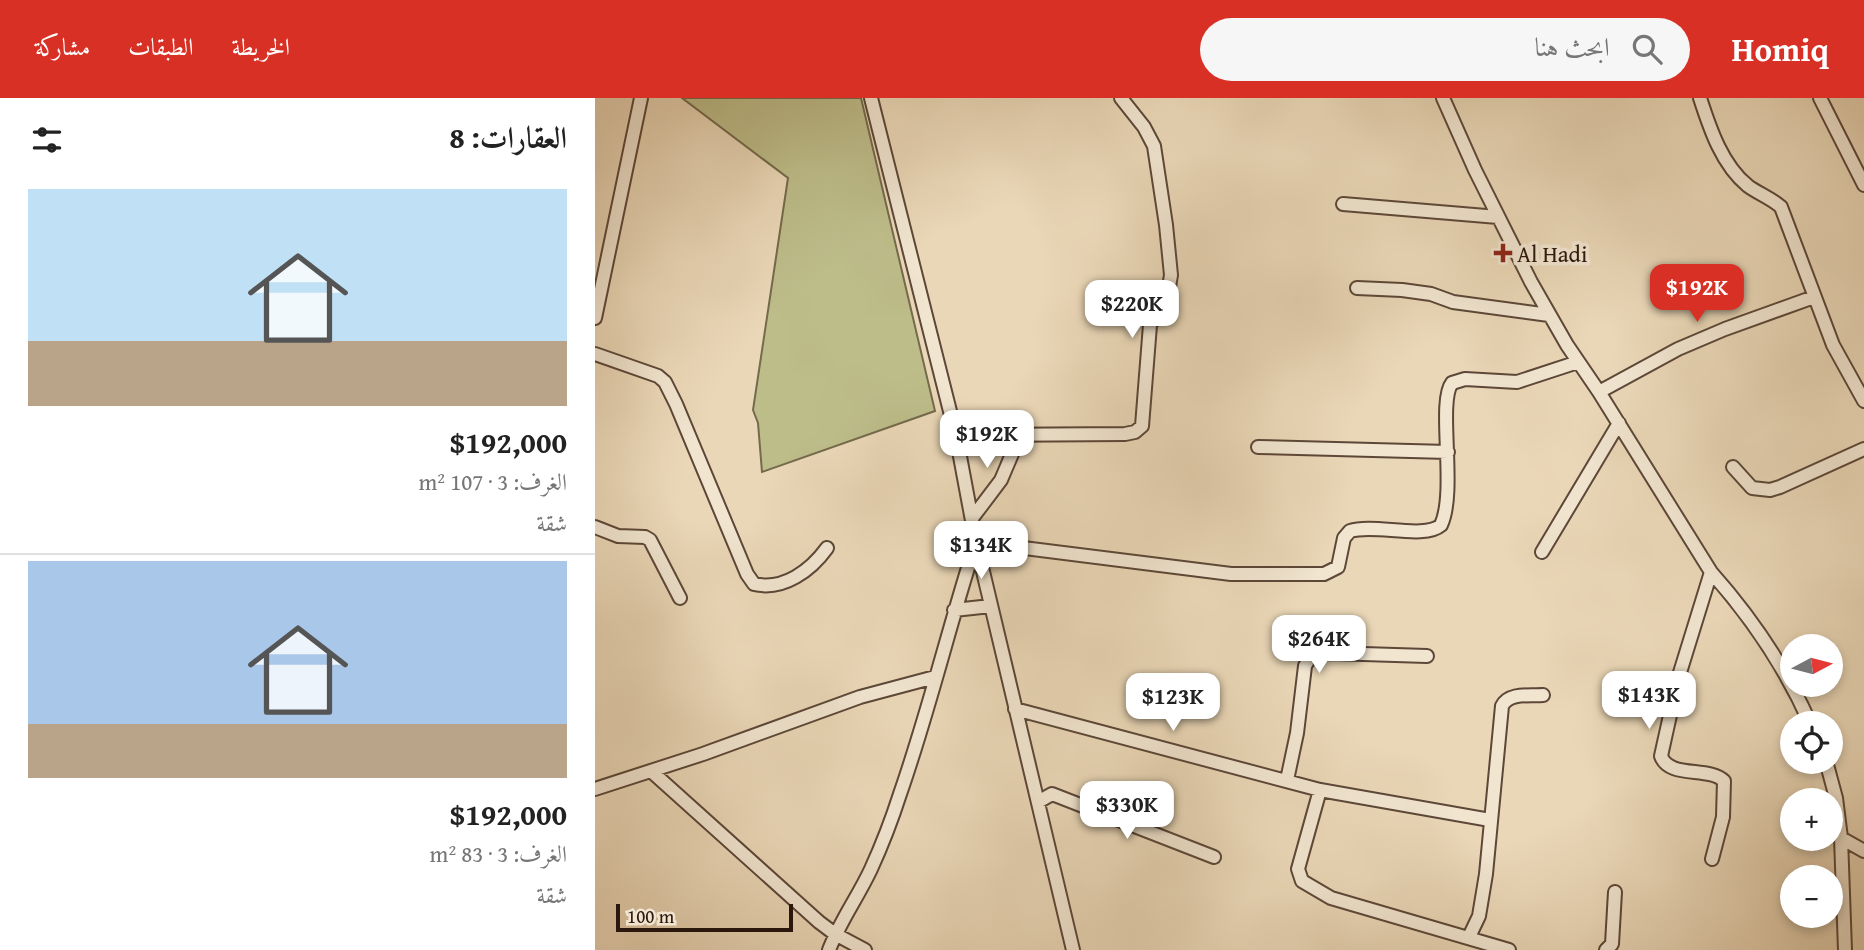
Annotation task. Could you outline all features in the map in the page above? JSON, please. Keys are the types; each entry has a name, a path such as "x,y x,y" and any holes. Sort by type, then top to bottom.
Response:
{"street":[{"path":"595,318 641,98"},
{"path":"871,98 956,436 976,542 1075,949"},
{"path":"956,436 1130,433 1139,429 1143,423 1150,325 1168,293 1170,264 1154,146 1144,127 1121,98"},
{"path":"1443,98 1498,217 1549,315 1711,572 1738,602 1763,637 1804,711"},
{"path":"1700,98 1729,165 1748,186 1781,207 1833,345 1864,401"},
{"path":"1820,98 1857,157 1864,185"},
{"path":"1343,204 1498,217"},
{"path":"1357,288 1431,294 1453,302 1549,315"},
{"path":"1599,392 1678,349 1724,329 1814,297"},
{"path":"595,354 649,372 665,383 747,574 754,584 769,585 794,578 817,561 827,548"},
{"path":"976,542 1231,574 1324,574 1338,567 1344,538 1350,531 1439,527 1447,505 1446,396 1452,383 1465,379 1517,382 1578,362"},
{"path":"1542,552 1619,423"},
{"path":"973,517 995,490 1020,435"},
{"path":"1258,447 1448,452"},
{"path":"1733,467 1752,488 1770,490 1864,449"},
{"path":"595,527 618,536 645,537 650,540 680,598"},
{"path":"829,950 871,869 900,795 926,716 954,610 976,542"},
{"path":"1711,572 1678,678 1661,756 1662,761 1670,767 1717,776 1724,781 1723,817 1712,859"},
{"path":"954,610 991,606"},
{"path":"1287,780 1297,733 1302,676 1309,659 1317,654 1331,653 1427,656"},
{"path":"595,789 860,697 935,677"},
{"path":"1469,937 1479,916 1486,874 1502,706 1505,700 1511,697 1543,695"},
{"path":"1015,709 1320,790 1490,820"},
{"path":"651,771 819,922 865,950"},
{"path":"1320,790 1298,869 1302,881 1331,898 1509,950"},
{"path":"1038,802 1052,794 1215,857"},
{"path":"1843,839 1864,851"},
{"path":"1842,851 1845,950"},
{"path":"1606,950 1612,944 1615,892"}],"green space":[{"path":"682,98 861,98 935,411 762,472 758,423 753,410 788,178"}],"place":[{"name":"Al Hadi","path":"1503,253"}]}
